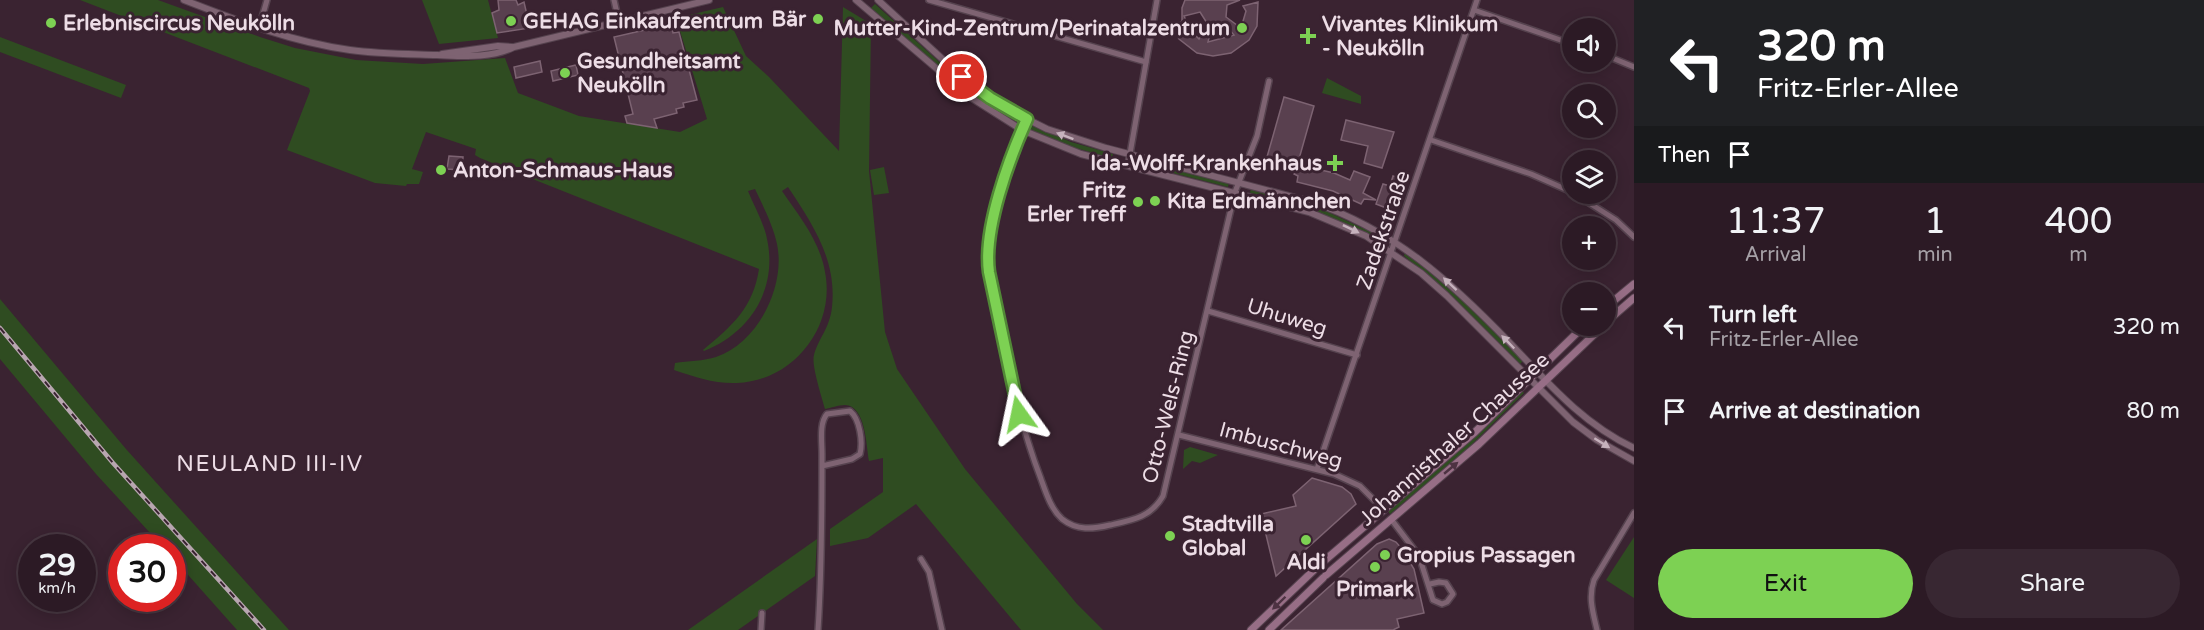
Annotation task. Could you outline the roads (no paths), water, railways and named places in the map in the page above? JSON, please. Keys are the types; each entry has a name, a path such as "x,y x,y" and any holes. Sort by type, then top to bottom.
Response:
{"main road":[{"path":"1616,299 1634,284"},
{"name":"Johannisthaler Chaussee","path":"1616,314 1634,298"},
{"name":"Johannisthaler Chaussee","path":"1251,630 1383,509 1447,458 1573,336"},
{"name":"Johannisthaler Chaussee","path":"1269,630 1325,576 1479,444 1592,336"},
{"name":"Imbuschweg","path":"1383,509 1391,519"}],"street":[{"path":"184,0 291,38 349,50 452,57 504,52 709,0"},
{"path":"259,28 267,0"},
{"path":"614,0 619,22"},
{"path":"879,0 962,77 990,98 1027,119 1072,139 1240,182 1340,211 1396,241 1455,288 1584,418 1634,448"},
{"path":"929,0 1146,62"},
{"path":"1128,165 1157,0"},
{"name":"Zadekstraße","path":"1317,470 1477,0"},
{"path":"859,1 970,97 1022,130 1081,153 1281,203 1337,222 1366,236 1392,252 1448,296 1528,379 1586,432 1634,461"},
{"path":"1474,10 1562,41"},
{"path":"1616,60 1634,67"},
{"name":"Otto-Wels-Ring","path":"1027,119 989,232 987,257 1019,414 1029,450 1053,507 1067,522 1085,528 1101,527 1143,517 1158,505 1163,496 1236,192 1257,136 1269,90 1269,81"},
{"path":"1431,140 1531,174 1562,188"},
{"path":"1591,204 1616,220 1634,237"},
{"name":"Uhuweg","path":"1208,310 1357,355"},
{"path":"818,630 822,545 822,466 824,417 850,411 856,418 860,454 855,459 822,466"},
{"name":"Imbuschweg","path":"1179,435 1317,470 1360,486 1383,509"},
{"path":"1597,630 1591,601 1594,580 1634,513"},
{"name":"Imbuschweg","path":"1391,519 1416,550 1430,585 1433,600 1442,604 1447,602 1452,591 1450,586 1443,582 1430,585"},
{"path":"921,559 929,572 942,630"},
{"path":"761,630 762,613"}],"railway":[{"path":"0,328 113,463 264,630"}],"place":[{"name":"Bär","path":"818,19"},
{"name":"GEHAG Einkaufzentrum","path":"511,21"},
{"name":"Erlebniscircus Neukölln","path":"51,23"},
{"name":"Mutter-Kind-Zentrum/Perinatalzentrum","path":"1242,28"},
{"name":"Vivantes Klinikum - Neukölln","path":"1308,36"},
{"name":"Gesundheitsamt Neukölln","path":"565,73"},
{"name":"Ida-Wolff-Krankenhaus","path":"1335,163"},
{"name":"Anton-Schmaus-Haus","path":"441,170"},
{"name":"Kita Erdmännchen","path":"1155,201"},
{"name":"Fritz Erler Treff","path":"1138,202"},
{"name":"Stadtvilla Global","path":"1170,536"},
{"name":"Aldi","path":"1306,540"},
{"name":"Gropius Passagen","path":"1385,555"},
{"name":"Primark","path":"1375,567"}],"district":[{"name":"NEULAND III-IV","path":"270,463"}]}
